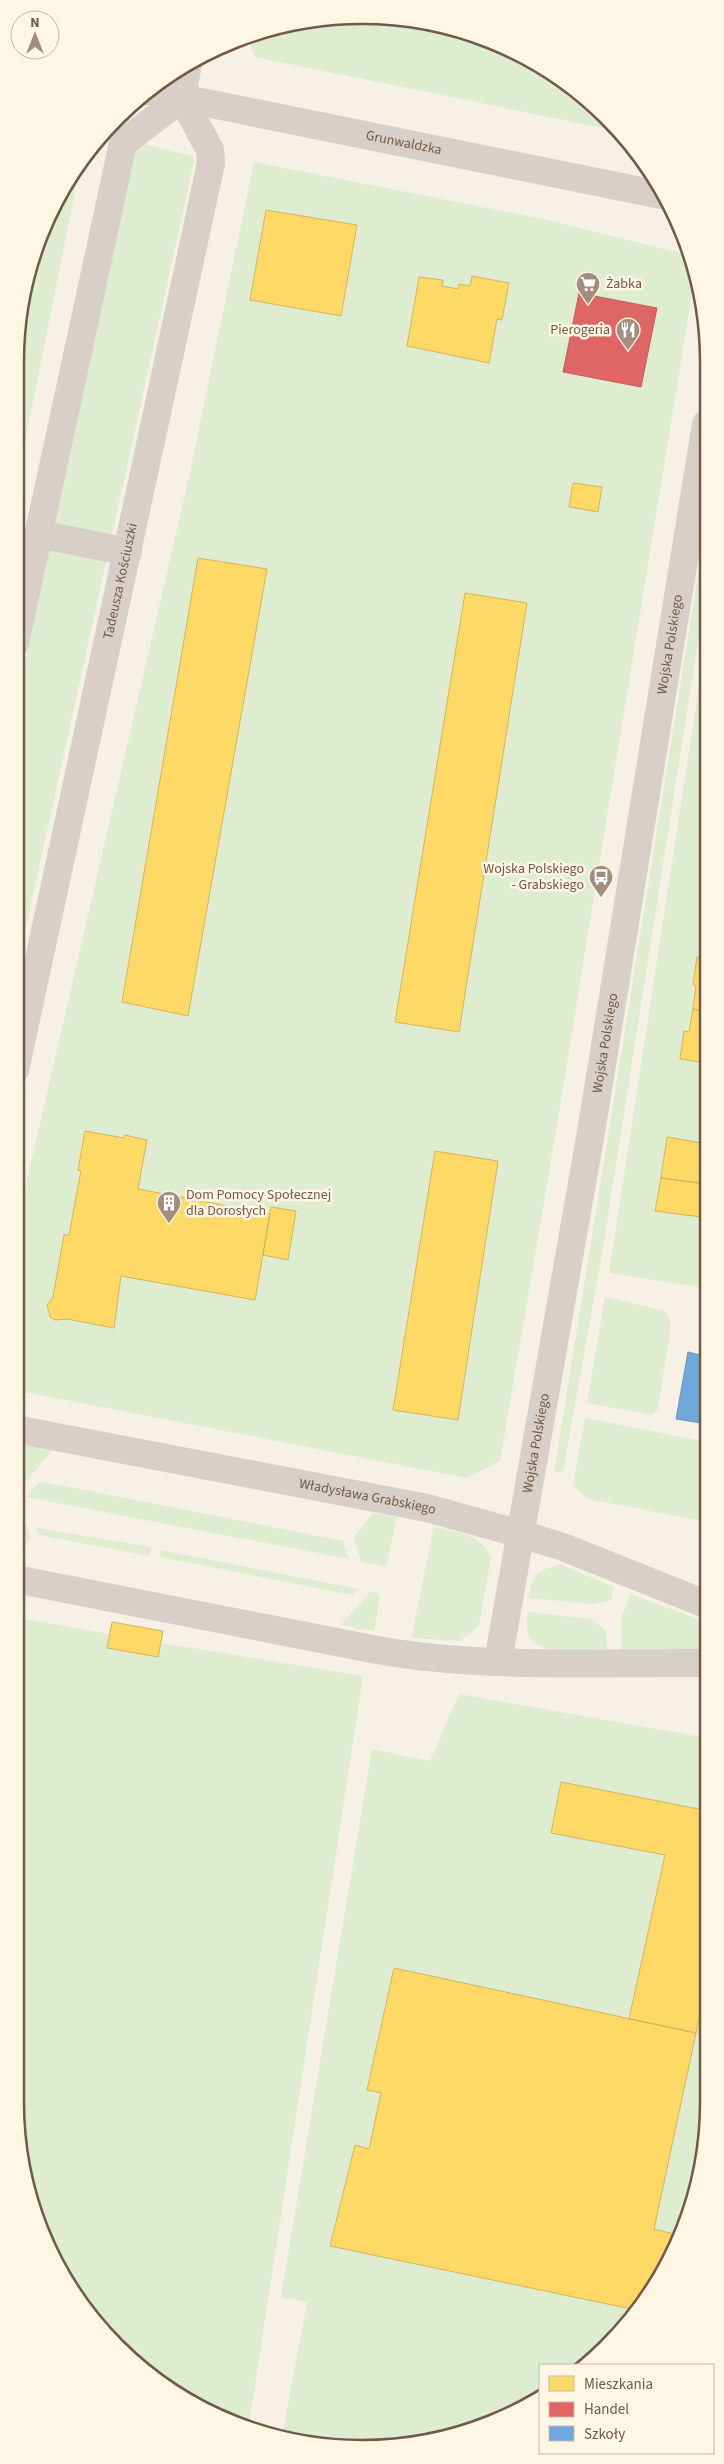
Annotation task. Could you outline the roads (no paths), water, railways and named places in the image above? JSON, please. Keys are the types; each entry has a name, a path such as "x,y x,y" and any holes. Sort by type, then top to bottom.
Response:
{"street":[{"path":"24,602 123,144 182,98 186,73"},
{"name":"Grunwaldzka","path":"157,93 655,194"},
{"name":"Tadeusza Kościuszki","path":"24,1029 211,163 210,150 182,98"},
{"name":"Wojska Polskiego","path":"498,1662 522,1534 591,1132 700,461"},
{"path":"39,534 128,552"},
{"name":"Władysława Grabskiego","path":"24,1431 427,1508 563,1547 700,1603"},
{"path":"24,1581 427,1658 498,1662 700,1663"}],"place":[{"name":"Żabka","path":"588,305"},
{"name":"Pierogeria","path":"628,351"},
{"name":"Wojska Polskiego - Grabskiego","path":"601,898"},
{"name":"Dom Pomocy Społecznej dla Dorosłych","path":"169,1224"}]}
